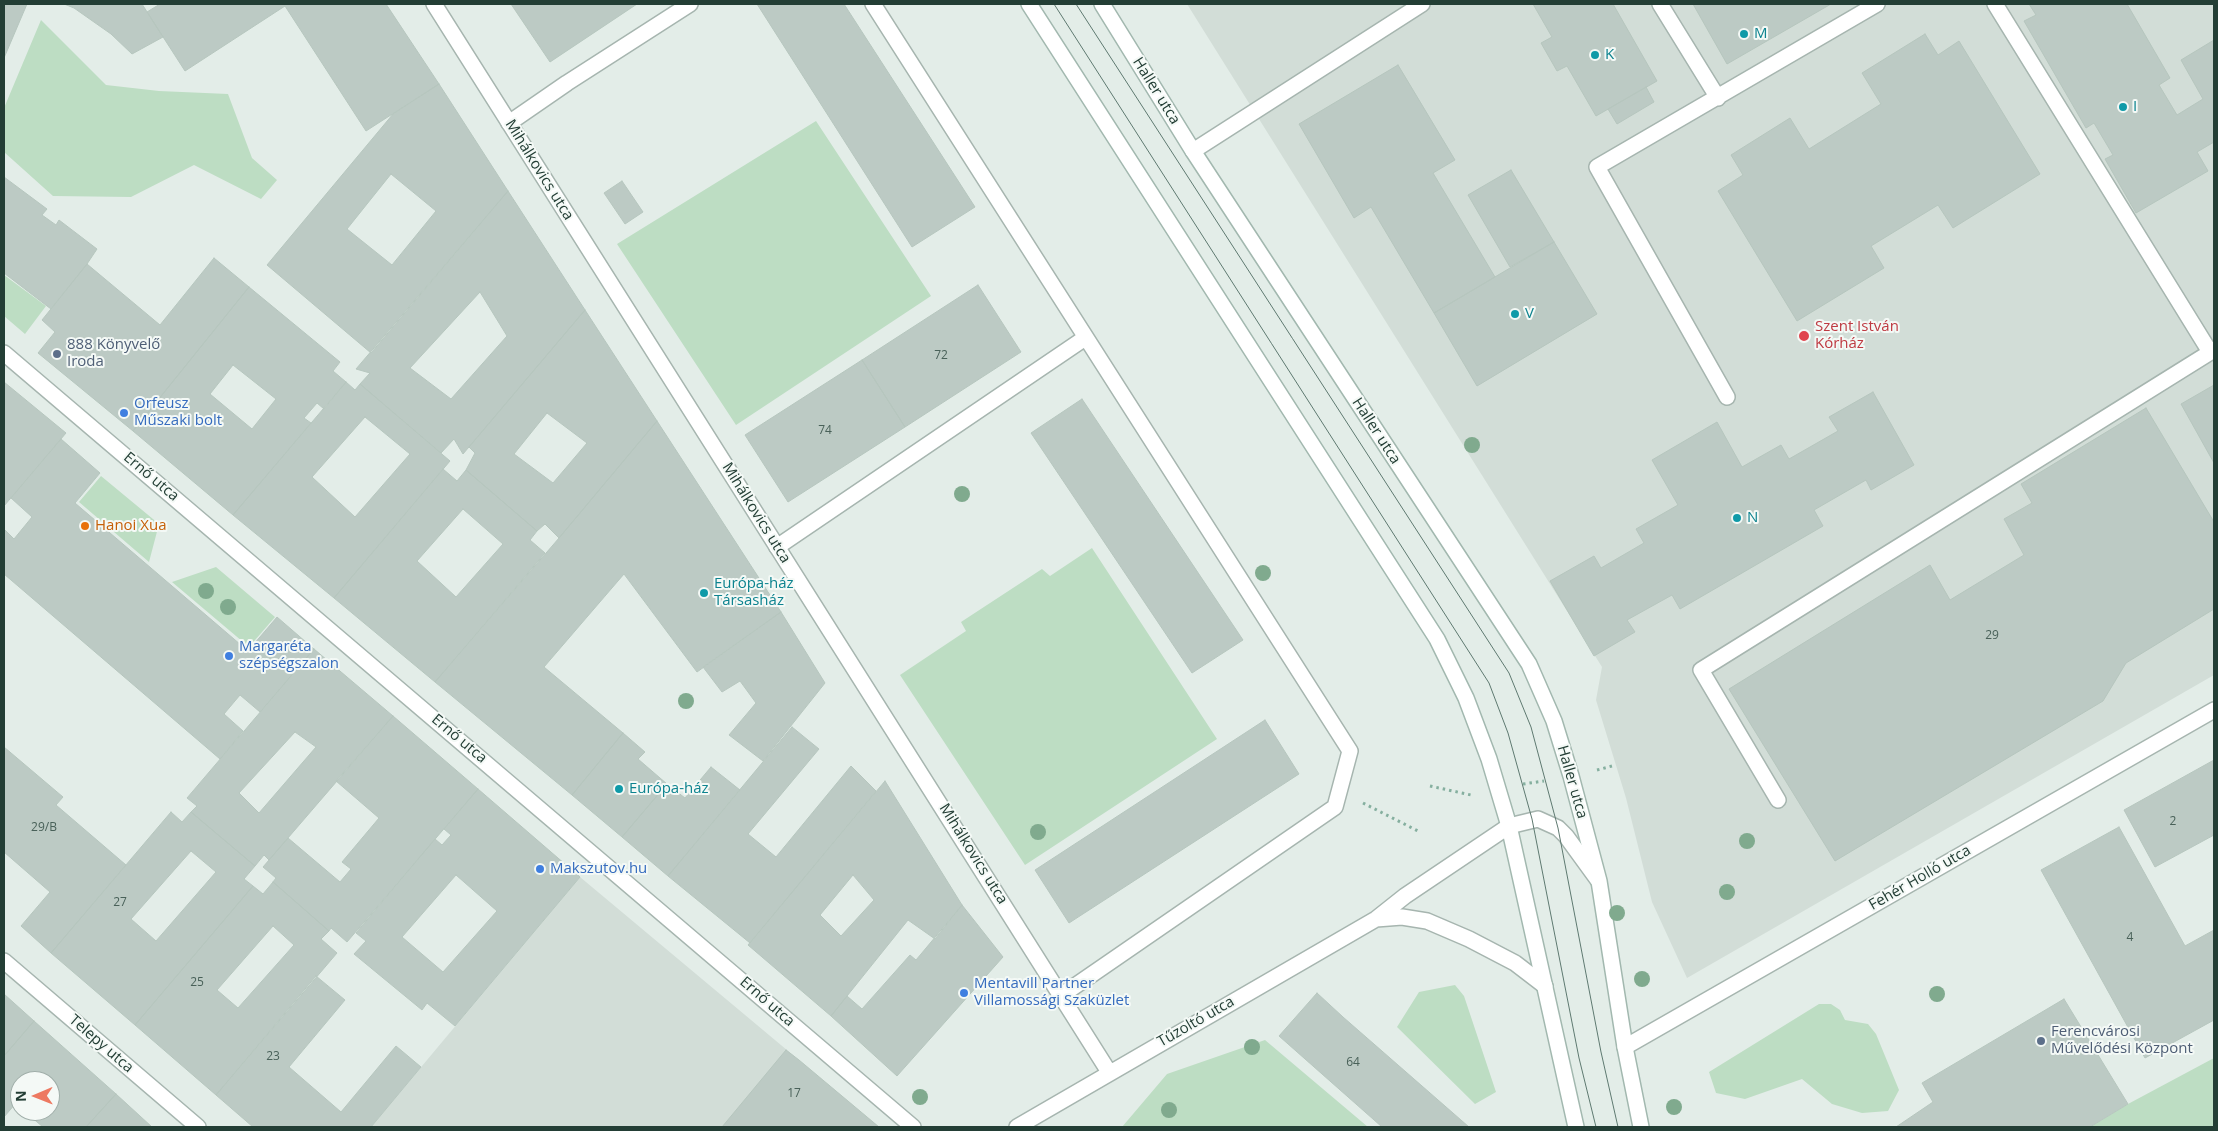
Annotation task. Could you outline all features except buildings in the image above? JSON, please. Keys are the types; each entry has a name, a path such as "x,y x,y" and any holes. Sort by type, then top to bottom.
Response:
{"street":[{"name":"Mihálkovics utca","path":"434,4 1109,1072"},
{"path":"509,124 566,83 690,4"},
{"path":"873,4 1350,752 1335,807 1062,995"},
{"path":"1029,4 1438,639 1466,698 1489,759 1509,826 1576,1127"},
{"name":"Haller utca","path":"1102,4 1193,151 1529,664 1554,721 1571,776 1599,882 1625,1047 1641,1127"},
{"path":"1193,151 1422,4"},
{"path":"1660,4 1718,98"},
{"path":"1727,397 1596,167 1718,98 1877,4"},
{"path":"1778,800 1701,670 2212,351 1995,4"},
{"path":"777,546 1085,338"},
{"name":"Ernő utca","path":"4,353 913,1127"},
{"name":"Fehér Holló utca","path":"1625,1047 2214,710"},
{"name":"Haller utca","path":"1509,826 1538,819 1558,828 1566,836 1599,882"},
{"name":"Tűzoltó utca","path":"1017,1127 1376,919 1405,896 1509,826"},
{"name":"Tűzoltó utca","path":"1376,919 1402,917 1427,921 1469,939 1515,963 1545,986"},
{"name":"Telepy utca","path":"4,961 198,1127"}],"path":[{"path":"1339,791 1418,831"}],"shaded area":[{"name":"Szent István Kórház","path":"1187,4 2214,4 2214,675 1687,978 1652,902 1626,798 1596,700 1602,667"},
{"path":"580,877 879,1127 371,1127"}],"green space":[{"path":"41,20 106,85 159,91 228,94 252,158 277,180 261,199 194,165 131,197 53,196 4,152 4,108"},
{"path":"816,121 931,296 736,425 617,244"},
{"path":"4,275 46,306 25,334 4,316"},
{"path":"101,476 159,524 149,562 79,502"},
{"path":"1092,548 1217,739 1025,865 900,675 966,631 961,622 1042,569 1050,576"},
{"path":"216,567 275,617 249,647 172,582"},
{"path":"1455,985 1464,996 1496,1092 1475,1104 1397,1027 1419,992"},
{"path":"1819,1004 1831,1004 1840,1010 1845,1020 1868,1024 1876,1034 1899,1090 1888,1111 1862,1113 1832,1104 1802,1079 1745,1099 1716,1093 1709,1072"},
{"path":"1265,1040 1368,1127 1122,1127 1167,1074"},
{"path":"2214,1058 2214,1127 2090,1127 2128,1104"}],"tram line":[{"path":"1054,4 1489,683 1508,733 1532,819 1579,1058 1596,1127"},
{"path":"1076,4 1509,673 1531,727 1558,828 1601,1052 1618,1127"}],"place":[{"name":"M","path":"1744,34"},
{"name":"K","path":"1595,55"},
{"name":"I","path":"2123,107"},
{"name":"V","path":"1515,314"},
{"name":"Szent István Kórház","path":"1804,336"},
{"name":"888 Könyvelő Iroda","path":"57,354"},
{"name":"Orfeusz Műszaki bolt","path":"124,413"},
{"name":"N","path":"1737,518"},
{"name":"Hanoi Xua","path":"85,526"},
{"name":"Európa-ház Társasház","path":"704,593"},
{"name":"Margaréta szépségszalon","path":"229,656"},
{"name":"Európa-ház","path":"619,789"},
{"name":"Makszutov.hu","path":"540,869"},
{"name":"Mentavill Partner Villamossági Szaküzlet","path":"964,993"},
{"name":"Ferencvárosi Művelődési Központ","path":"2041,1041"}]}
